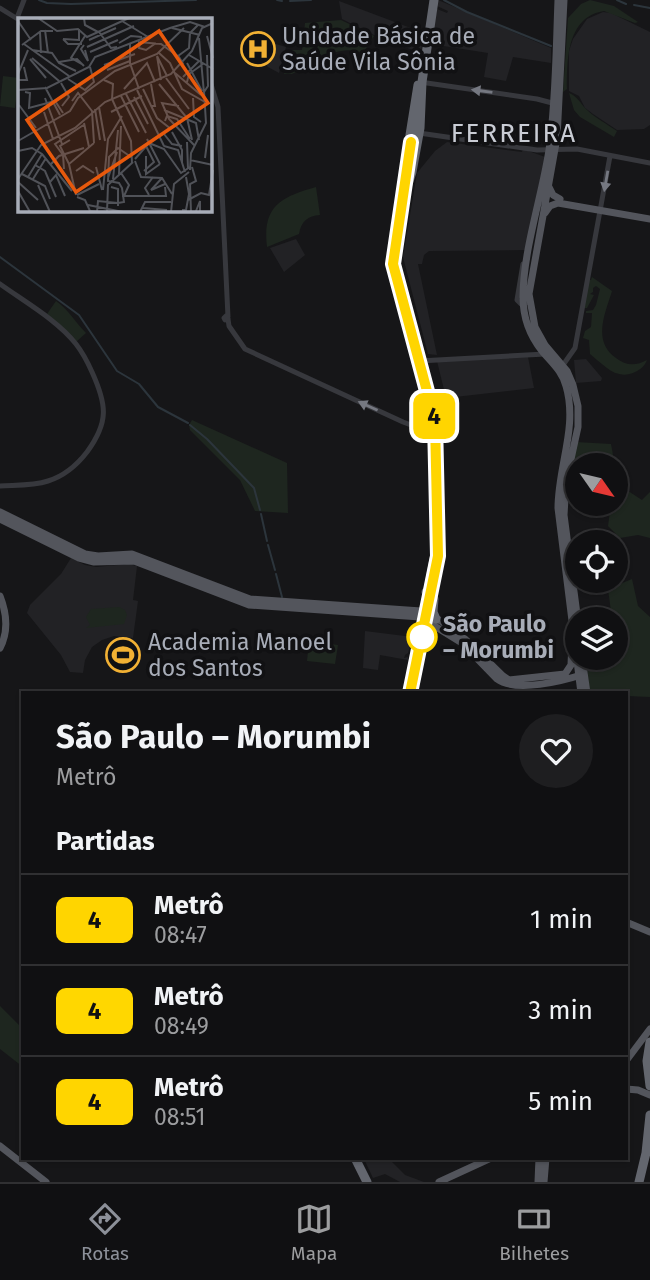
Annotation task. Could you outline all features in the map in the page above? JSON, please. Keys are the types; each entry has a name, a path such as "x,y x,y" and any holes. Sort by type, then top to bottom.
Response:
{"highway":[{"path":"419,361 390,262 421,82 432,0"},
{"path":"406,691 427,592 432,547 429,498 433,434 419,361 393,262 418,129 421,82"},
{"path":"427,592 435,598 433,612 436,619"},
{"path":"650,1042 647,1061 650,1085"},
{"path":"641,1182 650,1115"},
{"path":"641,1182 650,1156"},
{"path":"356,1160 367,1182"},
{"path":"362,1160 367,1182"}],"main road":[{"path":"558,0 560,129 552,149 526,303 539,334 563,365 573,386 578,416 566,482 564,515 576,607"},
{"path":"564,4 560,98 543,198 530,245 524,284 528,328 562,376 571,411 559,479 558,503 570,607"},
{"path":"543,100 560,98"},
{"path":"548,185 553,195 560,199"},
{"path":"543,198 650,217"},
{"path":"542,219 555,203 601,208"},
{"path":"0,513 6,520 85,554 132,554 201,584 250,599 422,615 436,619 509,680 565,674 567,670"},
{"path":"0,596 6,624 0,648"},
{"path":"422,615 453,633 506,685 519,686 582,675"},
{"path":"581,670 582,675"},
{"path":"581,670 583,691"},
{"path":"562,680 572,682 583,691"},
{"path":"628,923 650,932"},
{"path":"628,1058 650,1029"},
{"path":"638,1090 650,1085"},
{"path":"628,1089 650,1095"},
{"path":"0,1146 47,1180"},
{"path":"439,1182 487,1160"},
{"path":"538,1182 539,1160"},
{"path":"544,1182 546,1160"}],"street":[{"path":"0,8 17,19 24,0"},
{"path":"421,82 543,100"},
{"path":"212,87 217,101 229,326 245,349 433,434"},
{"path":"418,129 536,150 572,149 650,163"},
{"path":"563,365 573,354 610,156"},
{"path":"0,284 46,317 78,346 100,391 104,414 102,427 92,444 82,459 69,470 47,481 0,486"},
{"path":"419,361 545,354"}],"shaded area":[{"path":"438,0 551,48 551,63 513,57 506,81 484,77 488,53 431,44 437,9 447,13 448,11 437,6"},
{"path":"590,0 614,6 638,22 604,11 583,22 572,41 567,89 563,92 568,18 581,4"},
{"path":"339,1 424,33 421,53 380,38 342,19"},
{"path":"603,12 611,13 650,32 650,125 644,129 617,130 585,108 579,96 569,91 569,51 573,39 587,19"},
{"path":"341,20 374,36 363,53 335,52 292,74 284,74 291,50 302,50 305,23"},
{"path":"244,35 286,47 279,73 268,67 254,51 242,45"},
{"path":"3,76 18,78 15,108 0,106"},
{"path":"569,93 593,115 617,131 614,137 580,117 574,110"},
{"path":"447,142 522,152 523,149 545,157 526,250 429,251 424,255 422,264 418,264 437,355 428,354 403,257 417,173 435,151"},
{"path":"316,187 320,215 306,220 299,234 267,247 268,222 277,205 293,195"},
{"path":"296,239 305,255 284,272 270,248"},
{"path":"592,277 612,291 602,327 604,344 624,363 635,364 647,360 642,368 635,372 622,375 616,373 590,354 589,340 583,338 585,331 591,327 592,313 586,311 593,310 600,289 596,286 593,288 590,294 594,295 587,308 584,308 589,279"},
{"path":"56,301 86,333 76,342 47,314"},
{"path":"528,357 534,388 446,398 437,361"},
{"path":"586,359 602,378 601,381 576,383 574,360"},
{"path":"192,420 287,463 288,513 255,511 240,480 190,430"},
{"path":"576,442 611,444 613,453 573,453"},
{"path":"628,491 642,500 650,492 650,538 638,535 628,537 628,530 612,530 608,526 609,516 628,516"},
{"path":"71,558 96,567 128,564 137,566 133,600 138,601 133,638 114,636 92,647 85,660 83,673 70,672 61,655 27,613 30,605 61,574"},
{"path":"632,579 638,606 650,617 650,697 628,696 628,691 590,691 587,670 628,670 628,607 610,607 609,593 628,593 628,581"},
{"path":"119,607 125,610 127,615 124,624 86,628 90,625 86,617 91,609"},
{"path":"365,631 413,637 404,658 408,657 408,660 380,655 378,670 363,668"},
{"path":"301,640 338,645 335,664 307,661 308,651 300,650"},
{"path":"0,1006 21,1027 21,1065 0,1049"},
{"path":"364,1160 390,1160 405,1175 424,1182 400,1182 385,1174 373,1178"}],"waterway":[{"path":"39,0 71,4 196,0"},
{"path":"277,0 282,1"},
{"path":"290,1 311,0"},
{"path":"444,0 551,46"},
{"path":"617,0 626,4"},
{"path":"634,5 650,8"},
{"path":"0,257 79,315 117,371 139,384 158,407 188,423"},
{"path":"190,425 254,488 260,510"},
{"path":"261,514 267,541"},
{"path":"268,545 275,570"},
{"path":"276,574 282,597"}],"metro line":[{"name":"4","path":"410,691 438,556 435,421 393,264 411,142"}],"place":[{"name":"Unidade Básica de Saúde Vila Sônia","path":"258,49"},
{"name":"São Paulo – Morumbi","path":"422,637"},
{"name":"Academia Manoel dos Santos","path":"123,655"}],"district":[{"name":"FERREIRA","path":"514,133"}]}
